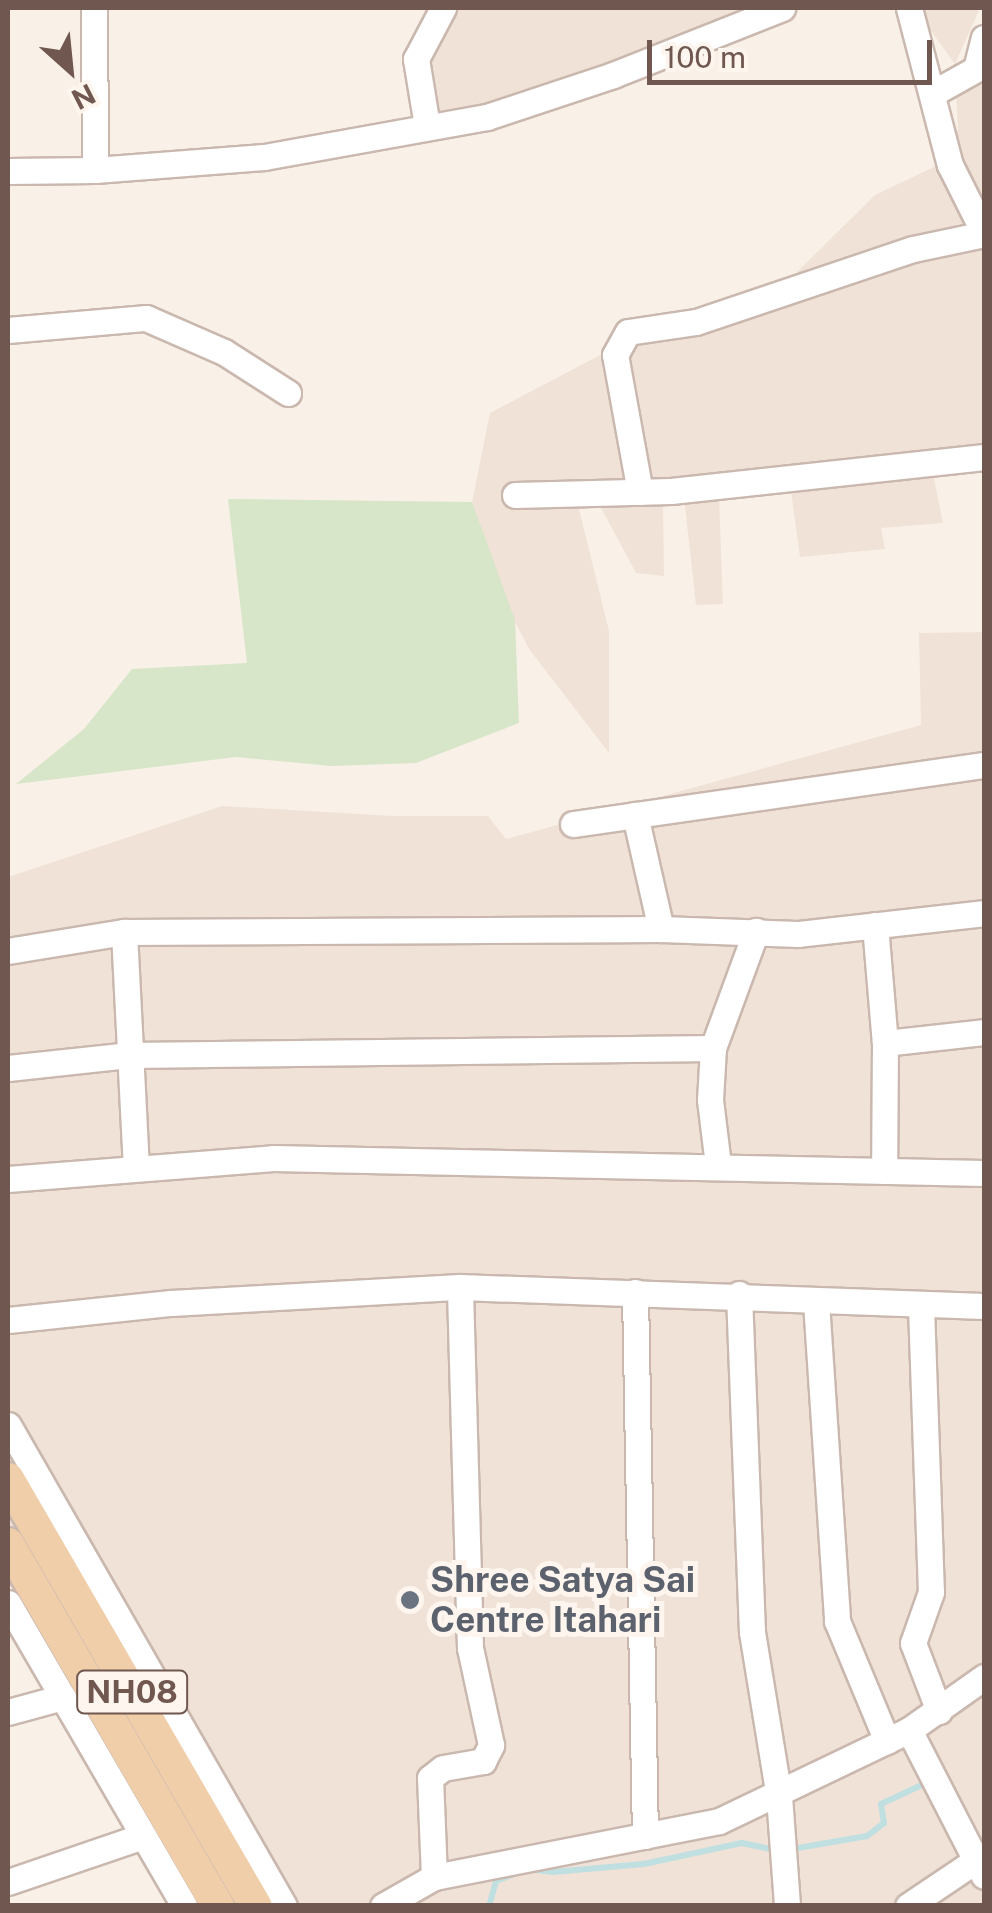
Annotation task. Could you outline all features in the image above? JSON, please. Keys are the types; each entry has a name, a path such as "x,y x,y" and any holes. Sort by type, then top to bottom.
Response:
{"main road":[{"name":"NH08","path":"8,1479 256,1906"},
{"name":"NH08","path":"8,1544 218,1906"}],"street":[{"path":"94,8 95,170"},
{"path":"427,126 416,59 443,8"},
{"path":"8,171 95,170 264,157 531,105 782,8"},
{"path":"640,492 615,355 628,332 696,322 913,250 984,233 950,165 935,92 909,8"},
{"path":"935,92 980,73 984,38"},
{"path":"8,330 146,318 224,352 288,394"},
{"path":"514,494 640,492 984,457"},
{"path":"573,824 984,766"},
{"path":"635,815 662,930"},
{"path":"8,950 124,932 662,930 798,934 984,913"},
{"path":"875,925 885,1042 884,1171"},
{"path":"124,932 136,1168"},
{"path":"718,1165 710,1100 713,1048 756,932"},
{"path":"885,1042 984,1032"},
{"path":"8,1068 130,1055 713,1048"},
{"path":"8,1179 273,1158 984,1172"},
{"path":"434,1877 430,1778 444,1768 484,1761 491,1745 470,1648 460,1287"},
{"path":"8,1320 171,1303 460,1287 740,1294 922,1307 984,1306"},
{"path":"635,1292 645,1836"},
{"path":"740,1294 752,1632 779,1796 788,1906"},
{"path":"816,1302 837,1621 898,1736 982,1864 908,1906"},
{"path":"922,1307 931,1592 912,1643 939,1710"},
{"path":"8,1425 284,1906"},
{"path":"8,1603 184,1906"},
{"path":"383,1906 434,1877 719,1822 898,1736 984,1676"},
{"path":"8,1712 63,1697"},
{"path":"8,1882 143,1836"}],"shaded area":[{"path":"447,8 767,8 572,86 429,126 422,53"},
{"path":"916,8 980,8 955,64 920,16"},
{"path":"984,27 984,465 933,473 943,523 881,528 885,549 800,557 790,484 719,495 723,604 696,605 684,498 663,502 664,576 636,573 600,506 579,509 609,631 609,753 529,649 506,605 472,502 490,413 625,342 793,276 875,195 940,164 958,129 956,93"},
{"path":"984,632 984,1905 221,1905 8,1550 8,877 222,806 393,816 488,816 506,839 921,725 919,633"}],"green space":[{"path":"228,499 472,502 515,620 519,723 416,763 332,766 236,757 16,784 84,729 132,669 247,663"}],"waterway":[{"path":"798,1848 867,1836 884,1823 881,1804 922,1785"},
{"path":"529,1869 553,1872 644,1864 742,1843 770,1849"},
{"path":"489,1906 496,1881 517,1873"}],"place":[{"name":"Shree Satya Sai Centre Itahari","path":"410,1600"}]}
